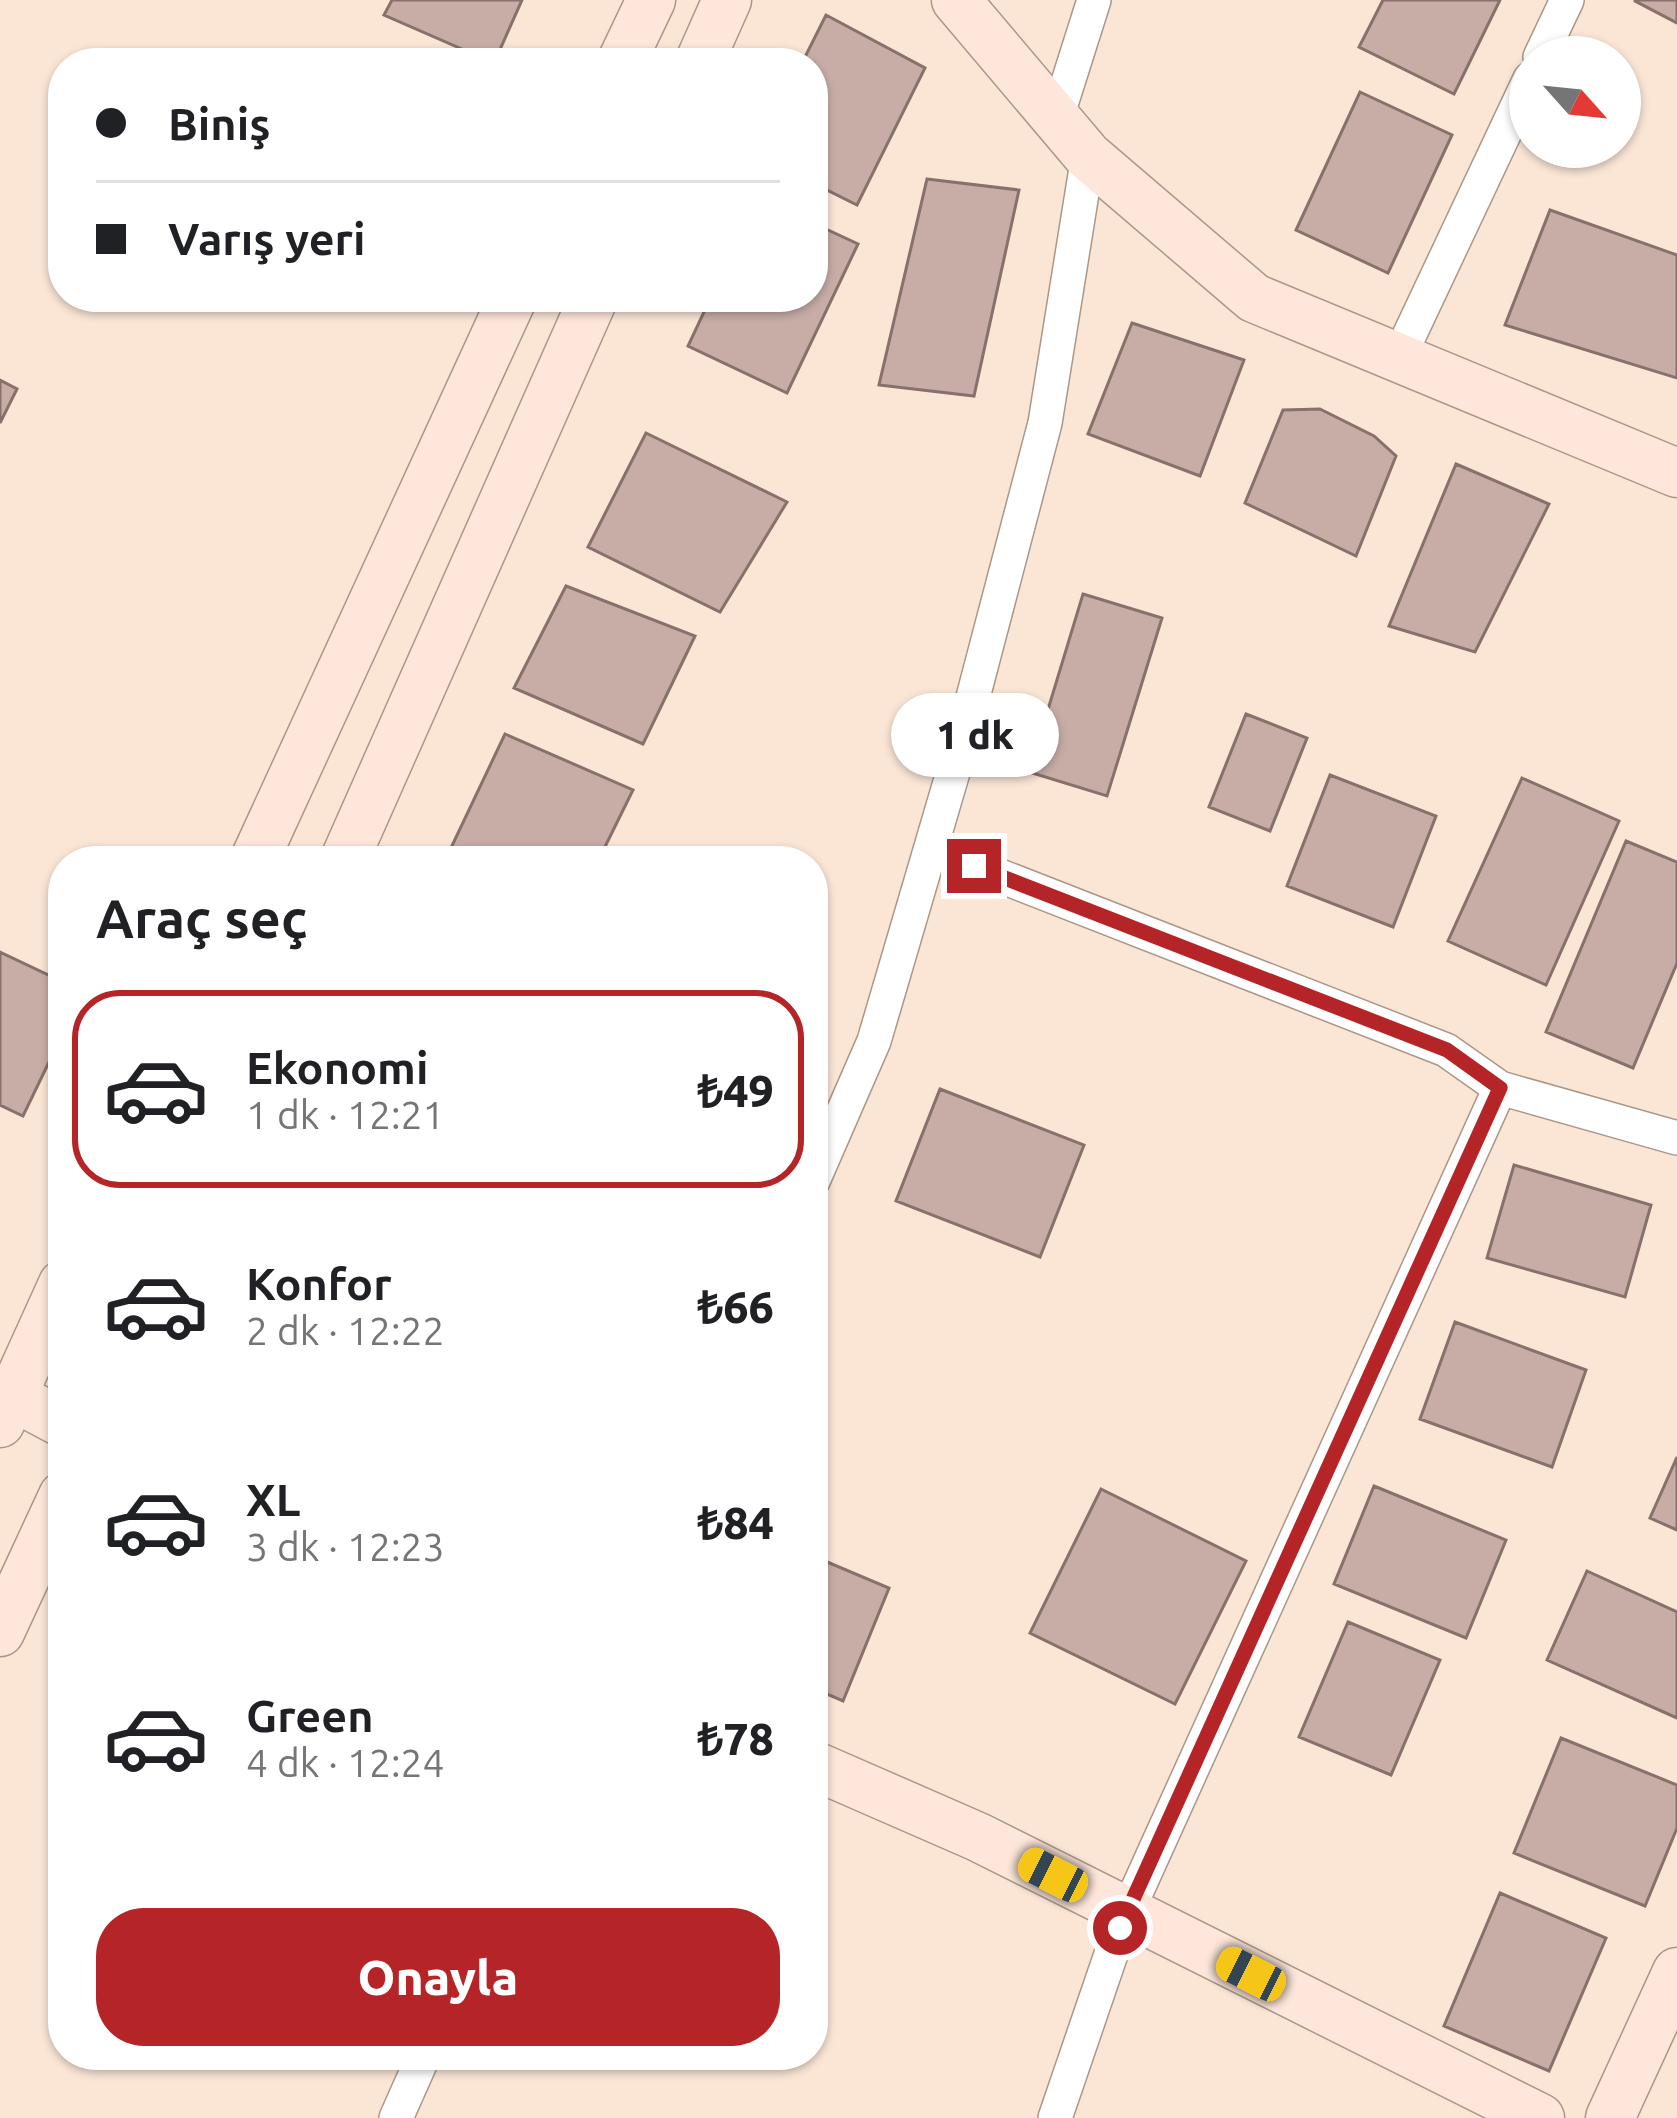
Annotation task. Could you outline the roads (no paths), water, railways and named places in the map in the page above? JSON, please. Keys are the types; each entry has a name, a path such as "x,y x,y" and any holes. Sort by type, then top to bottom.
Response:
{"street":[{"path":"628,48 651,0"},
{"path":"706,48 727,0"},
{"path":"956,0 1088,156 1254,298 1677,473"},
{"path":"1056,120 1094,0"},
{"path":"1550,36 1567,0"},
{"path":"1400,355 1509,124"},
{"path":"828,1147 874,1041 931,849 1045,423 1088,156"},
{"path":"261,846 506,312"},
{"path":"351,846 587,312"},
{"path":"931,849 1447,1050 1500,1088 1677,1138"},
{"path":"1055,2118 1128,1912 1500,1088"},
{"path":"48,1314 4,1403 48,1418"},
{"path":"0,1632 48,1528"},
{"path":"828,1772 978,1837 1540,2118"},
{"path":"1610,2118 1677,1972"},
{"path":"396,2118 417,2070"}]}
